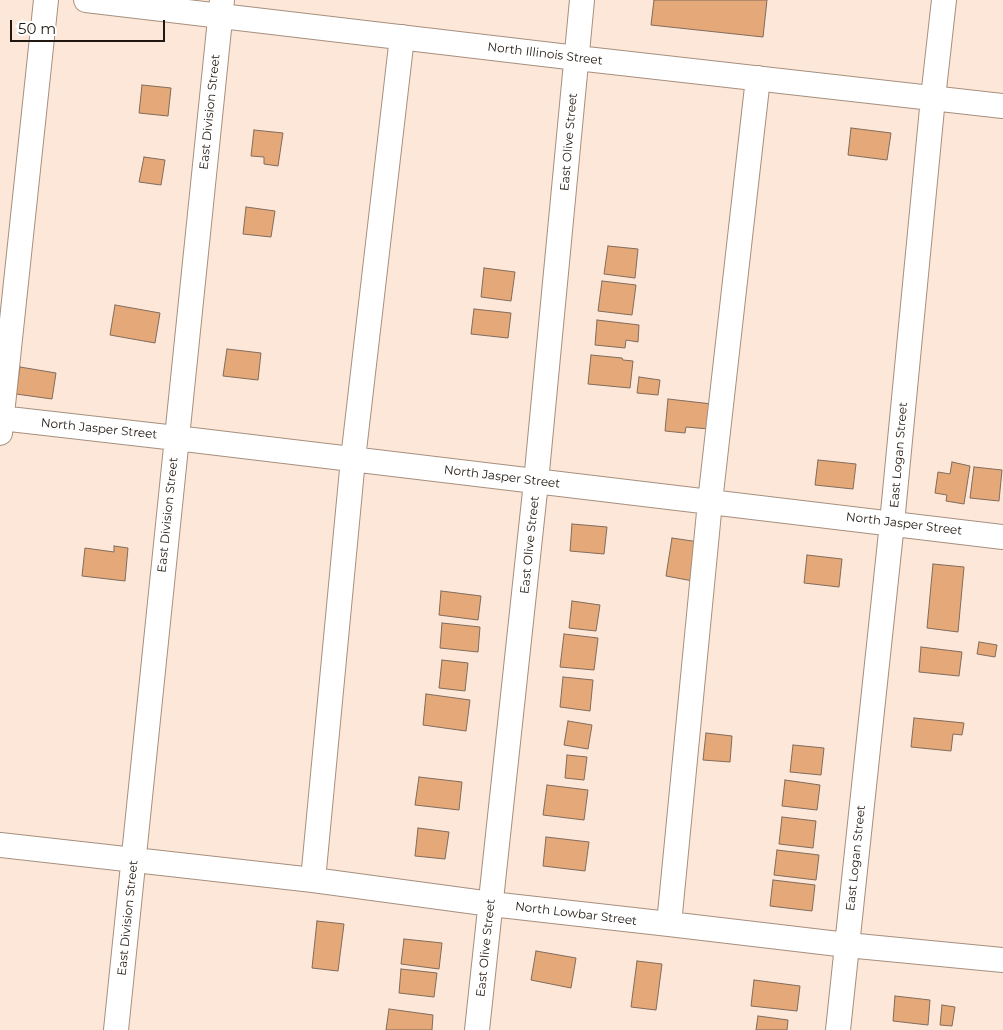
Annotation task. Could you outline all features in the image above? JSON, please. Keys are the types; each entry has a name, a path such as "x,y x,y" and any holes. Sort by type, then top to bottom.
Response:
{"street":[{"path":"1,424 46,0"},
{"name":"North Illinois Street","path":"86,0 221,8 402,37 1003,106"},
{"name":"East Olive Street","path":"477,1030 536,482 582,0"},
{"name":"East Logan Street","path":"838,1030 892,523 944,0"},
{"name":"East Division Street","path":"116,1030 221,8"},
{"path":"313,880 353,459 402,37"},
{"path":"670,924 710,502 758,78"},
{"name":"North Jasper Street","path":"1,424 176,438 1003,537"},
{"name":"North Lowbar Street","path":"0,845 313,880 491,904 846,945 1003,960"}],"building":[{"path":"654,0 767,0 763,37 651,25"},
{"path":"142,85 171,88 168,116 139,113"},
{"path":"851,128 891,133 887,160 848,155"},
{"path":"254,130 283,133 278,166 264,164 264,157 251,156"},
{"path":"144,157 165,160 161,185 139,182"},
{"path":"246,207 275,211 271,237 243,234"},
{"path":"608,246 638,249 635,278 604,274"},
{"path":"484,268 515,272 511,301 481,297"},
{"path":"602,281 636,285 632,315 598,311"},
{"path":"115,305 160,313 155,343 110,335"},
{"path":"474,309 511,313 508,338 471,334"},
{"path":"597,320 639,325 638,342 626,340 625,348 595,345"},
{"path":"227,349 261,353 258,380 223,376"},
{"path":"591,355 633,361 630,388 588,384"},
{"path":"20,367 56,373 52,399 16,394"},
{"path":"639,377 660,380 658,395 637,393"},
{"path":"668,399 712,404 709,429 686,427 685,433 665,431"},
{"path":"818,460 856,464 853,489 815,485"},
{"path":"952,462 970,466 964,504 946,501 947,495 935,493 938,472 950,474"},
{"path":"974,467 1002,470 999,501 970,498"},
{"path":"572,524 607,527 604,554 570,551"},
{"path":"672,538 699,542 693,581 666,576"},
{"path":"114,546 128,548 125,581 82,576 85,548 114,552"},
{"path":"807,555 842,559 839,587 804,583"},
{"path":"933,564 964,567 958,632 927,628"},
{"path":"441,591 481,596 478,620 439,615"},
{"path":"572,601 600,605 596,631 569,628"},
{"path":"442,623 480,627 478,652 440,648"},
{"path":"564,634 598,638 594,670 560,667"},
{"path":"979,642 997,645 995,657 977,654"},
{"path":"921,647 962,652 959,676 919,672"},
{"path":"442,660 468,663 465,691 439,688"},
{"path":"563,677 593,680 590,711 560,707"},
{"path":"426,694 470,700 466,731 423,725"},
{"path":"914,718 964,723 962,735 953,734 951,751 911,747"},
{"path":"568,721 592,725 588,749 564,745"},
{"path":"706,733 732,736 730,762 703,760"},
{"path":"793,745 824,748 821,775 790,772"},
{"path":"567,755 587,757 584,780 565,778"},
{"path":"419,777 462,782 459,810 415,805"},
{"path":"785,780 820,785 817,810 782,806"},
{"path":"547,785 588,790 584,820 543,815"},
{"path":"782,817 816,821 813,848 779,844"},
{"path":"418,828 449,832 445,859 415,856"},
{"path":"546,837 589,842 585,871 543,866"},
{"path":"777,850 819,855 816,880 774,875"},
{"path":"773,880 815,885 812,911 770,906"},
{"path":"317,921 344,924 338,971 312,968"},
{"path":"404,939 442,943 439,969 401,964"},
{"path":"536,951 576,958 571,988 531,980"},
{"path":"637,961 662,964 656,1010 631,1007"},
{"path":"401,969 437,973 434,997 399,993"},
{"path":"754,980 800,986 797,1011 751,1006"},
{"path":"895,996 930,1000 928,1025 893,1021"},
{"path":"942,1005 955,1007 952,1026 940,1025"},
{"path":"389,1009 433,1015 432,1030 386,1030"},
{"path":"758,1016 788,1020 787,1030 756,1030"}]}
